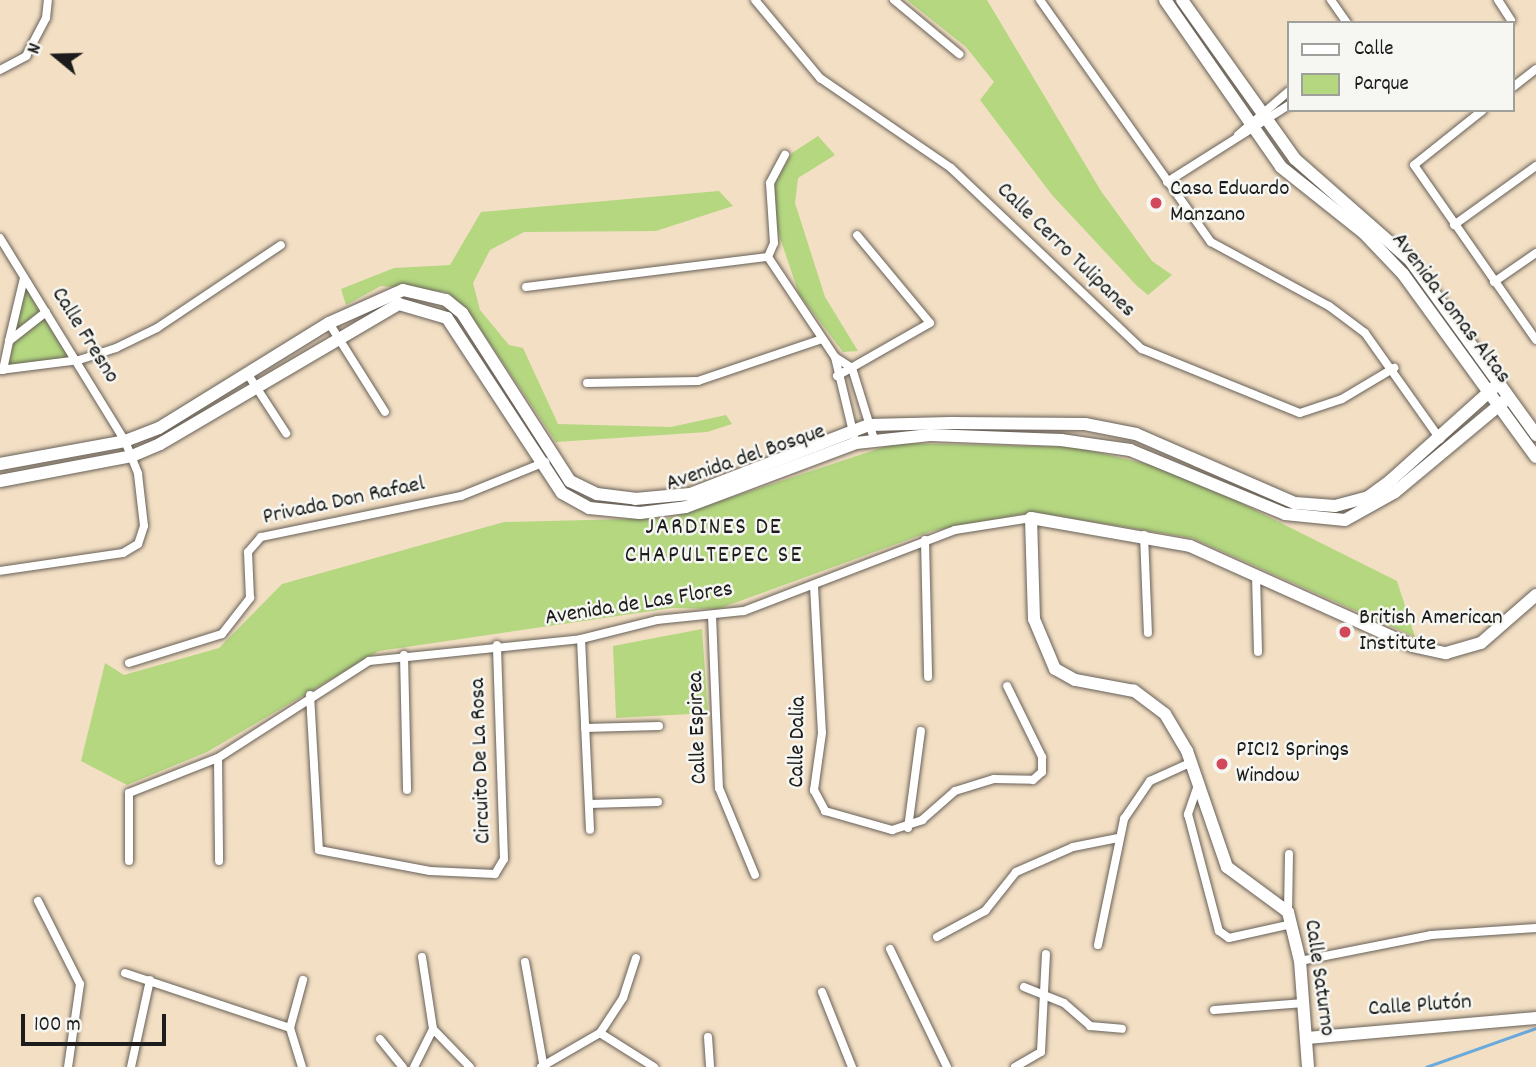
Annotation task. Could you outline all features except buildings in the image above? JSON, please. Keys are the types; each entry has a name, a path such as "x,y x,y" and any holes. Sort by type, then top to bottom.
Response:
{"street":[{"path":"0,70 26,56 48,0"},
{"name":"Calle Cerro Tulipanes","path":"755,0 820,78 951,168 1142,349 1300,413 1342,399 1394,368"},
{"path":"894,0 959,54"},
{"path":"1040,0 1211,242 1329,306 1365,333 1394,368 1447,448"},
{"name":"Avenida Lomas Altas","path":"1165,0 1290,176 1364,233 1403,274 1488,393 1503,403 1536,435"},
{"name":"Avenida Lomas Altas","path":"1182,0 1263,116 1304,169 1410,260 1498,384 1503,403 1536,457"},
{"path":"1331,0 1347,21"},
{"path":"1498,0 1511,20"},
{"path":"1515,85 1536,69"},
{"path":"1167,182 1238,135 1288,92"},
{"path":"1263,116 1288,105"},
{"path":"1480,112 1414,165 1536,340"},
{"path":"768,257 774,243 770,183 786,155"},
{"path":"1454,225 1536,166"},
{"path":"836,376 930,323 857,235"},
{"name":"Calle Fresno","path":"0,238 79,360 125,441 132,456 144,526 138,544 123,553 0,570"},
{"path":"24,278 2,370 79,360 157,328 281,244"},
{"path":"1494,282 1536,253"},
{"path":"526,287 768,257"},
{"path":"768,257 822,340 835,357 852,368 874,439"},
{"name":"Avenida del Bosque","path":"0,464 125,441 184,414 247,373 387,292 425,291 446,300 503,373 552,459 570,481 597,494 635,499 690,494 852,429 869,425 1110,429 1179,449 1295,503 1321,507 1368,497 1498,384"},
{"name":"Avenida del Bosque","path":"0,481 132,456 257,389 399,304 446,318 562,494 589,508 640,513 686,507 856,443 874,439 1061,440 1130,450 1285,514 1326,521 1378,504 1503,403"},
{"path":"9,341 47,312"},
{"path":"329,324 385,412"},
{"path":"587,383 698,381 822,340"},
{"path":"835,357 836,376 856,443"},
{"path":"247,373 286,433"},
{"name":"Privada Don Rafael","path":"129,663 222,634 250,598 248,552 261,537 461,496 552,459"},
{"name":"Avenida de Las Flores","path":"130,861 129,793 218,758 310,695 369,661 497,645 581,639 712,615 814,586 926,540 1031,518 1144,534 1256,572 1412,646 1446,653 1481,643 1536,595"},
{"name":"Calle Saturno","path":"1031,518 1034,619 1055,669 1151,701 1179,733 1227,867 1290,918 1300,961 1308,1067"},
{"path":"1144,534 1148,633"},
{"path":"926,540 928,677"},
{"path":"1256,572 1258,652"},
{"name":"Calle Dalia","path":"814,586 822,733 817,801 854,822 908,828"},
{"name":"Calle Espirea","path":"712,615 719,789 755,875"},
{"path":"581,639 590,830"},
{"name":"Circuito De La Rosa","path":"310,695 319,849 430,871 495,874 504,859 497,645"},
{"path":"404,655 407,790"},
{"path":"908,828 955,791 993,779 1033,780 1042,772 1042,757 1007,686"},
{"path":"585,728 659,726"},
{"path":"908,828 921,731"},
{"path":"218,758 219,861"},
{"path":"1098,945 1112,898 1118,838 1150,781 1190,763"},
{"path":"1197,788 1188,814 1219,932 1229,938 1290,918 1289,855"},
{"path":"589,804 658,802"},
{"path":"937,937 985,911 1004,879 1016,872 1073,847 1118,838"},
{"path":"38,901 75,971 81,995 68,1067"},
{"path":"1300,961 1431,935 1536,928"},
{"path":"890,949 947,1067"},
{"path":"1015,1067 1041,1052 1046,954"},
{"path":"414,1067 433,1029 422,957"},
{"path":"525,962 542,1065 600,1033 622,998 636,958"},
{"path":"125,973 290,1028"},
{"path":"131,1067 150,980"},
{"path":"302,1067 290,1028 303,980"},
{"path":"1024,987 1043,993 1090,1026 1122,1029"},
{"path":"822,992 852,1067"},
{"path":"1213,1010 1304,1003"},
{"name":"Calle Plutón","path":"1307,1038 1536,1018"},
{"path":"433,1029 470,1067"},
{"path":"600,1033 654,1067"},
{"path":"708,1037 710,1067"},
{"path":"380,1038 403,1067"}],"green space":[{"path":"907,0 987,0 1101,191 1152,261 1172,275 1148,295 1137,286 1052,195 980,100 994,82 966,47"},
{"path":"818,136 835,155 798,178 795,203 825,297 858,351 843,352 799,294 778,232 772,189 792,153"},
{"path":"719,191 733,206 656,231 524,232 490,250 473,283 480,310 509,345 523,348 558,424 671,427 726,415 732,424 707,432 556,442 467,309 446,292 381,286 346,305 341,289 394,268 450,265 481,212"},
{"path":"24,278 79,360 3,370"},
{"path":"896,443 1074,447 1177,471 1397,581 1415,637 1192,538 1033,512 932,531 718,609 672,608 379,651 207,752 127,785 81,761 105,663 124,675 219,648 282,584 504,522 669,518"},
{"path":"702,629 708,713 616,718 613,646"}],"waterway":[{"path":"1426,1067 1536,1028"}],"place":[{"name":"Casa Eduardo Manzano","path":"1156,203"},
{"name":"British American Institute","path":"1345,632"},
{"name":"PIC12 Springs Window","path":"1222,764"}],"district":[{"name":"JARDINES DE CHAPULTEPEC SE","path":"714,543"}]}
